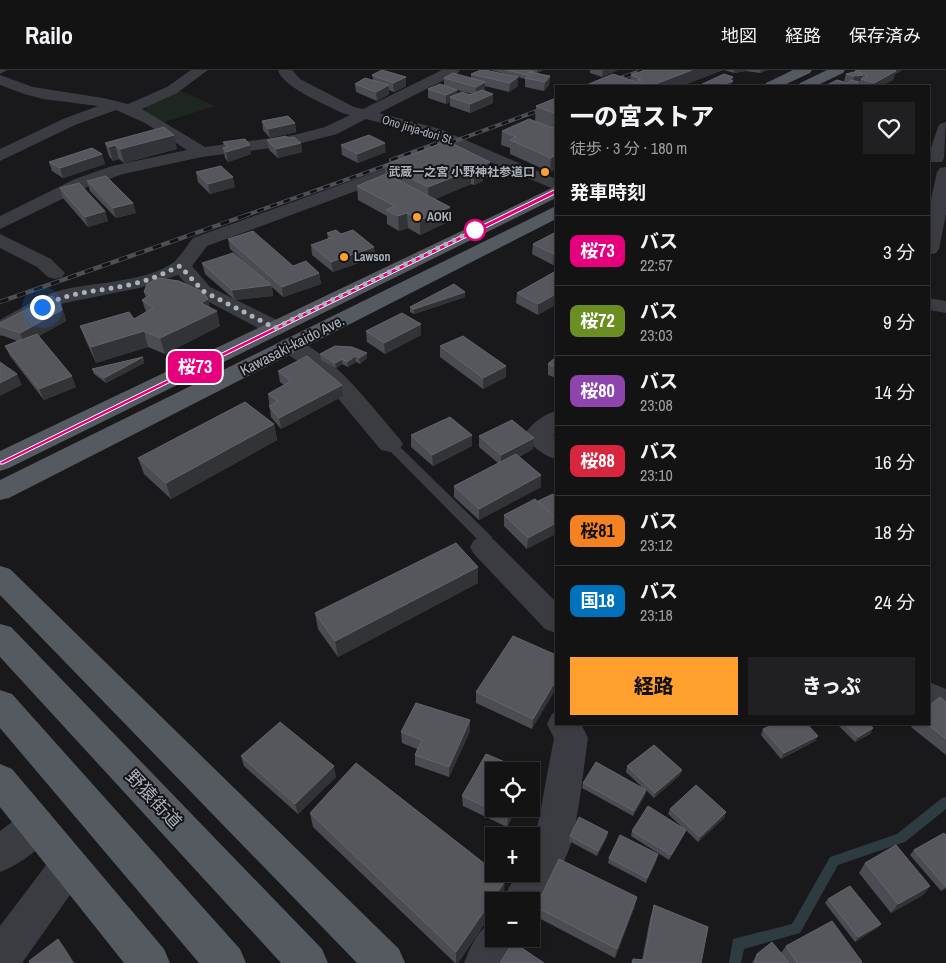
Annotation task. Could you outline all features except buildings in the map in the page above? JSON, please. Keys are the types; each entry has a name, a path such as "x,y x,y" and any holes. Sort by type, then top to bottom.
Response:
{"main road":[{"path":"774,85 805,70"},
{"path":"807,85 838,70"},
{"name":"Kawasaki-kaido Ave.","path":"0,491 282,337 555,192"},
{"name":"Kawasaki-kaido Ave.","path":"0,462 282,337 555,212"},
{"path":"4,584 385,963"},
{"name":"野猿街道","path":"0,636 308,963"},
{"path":"0,704 226,963"},
{"path":"0,780 150,963"}],"street":[{"path":"0,156 69,122 123,107 172,90 200,70"},
{"name":"Ono jinja-dori St.","path":"286,70 286,74 295,82 348,110 434,132 555,185"},
{"path":"417,70 437,78"},
{"path":"55,273 0,227 98,176 202,152 309,137 331,131 453,70"},
{"path":"0,79 16,88 34,93 123,107 202,152"},
{"path":"930,118 946,122"},
{"path":"930,237 939,162 946,127"},
{"path":"0,329 53,300 69,295 132,284 162,275 180,266 200,242 464,145"},
{"path":"180,266 203,291 282,337 329,373 390,444"},
{"path":"930,304 946,308"},
{"path":"555,420 537,435 555,450"},
{"path":"484,547 555,620"},
{"path":"930,697 946,705"},
{"path":"529,892 553,842 571,738 564,725"},
{"path":"0,854 37,825"},
{"path":"0,959 69,865"},
{"path":"484,963 494,947"}],"lane":[{"path":"390,444 486,540 484,547"}],"shaded area":[{"path":"179,90 215,106 164,122 145,111 149,104"}],"waterway":[{"path":"735,963 738,944 796,929 834,861 901,838 946,802"}],"railway":[{"path":"601,85 643,70"},
{"path":"436,148 555,104"},
{"path":"391,160 443,141"},
{"path":"244,216 399,161"},
{"path":"0,302 247,215"}],"bus line":[{"name":"桜73","path":"0,462 555,191"}],"place":[{"name":"武蔵一之宮 小野神社参道口","path":"545,172"},
{"name":"AOKI","path":"417,217"},
{"name":"Lawson","path":"344,257"}],"route":[{"path":"42,307 53,300 69,295 132,284 162,275 180,266 203,291 275,328 475,230"}]}
